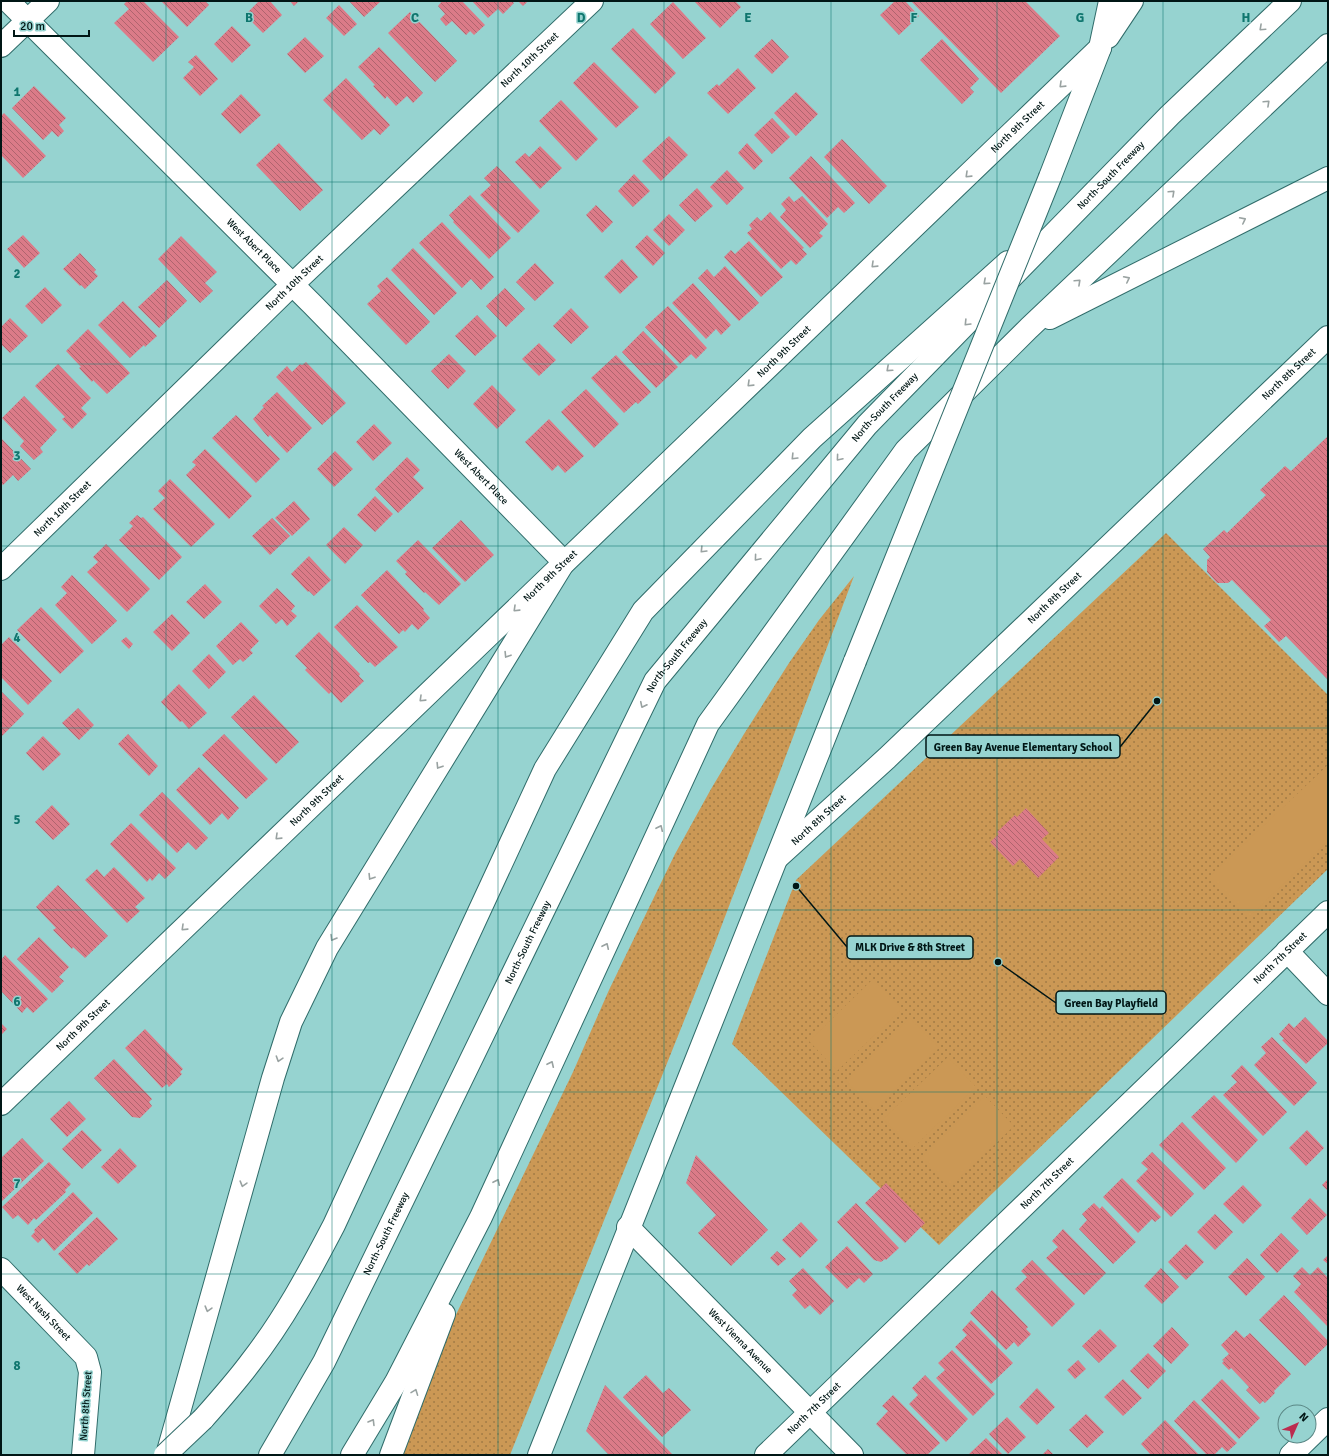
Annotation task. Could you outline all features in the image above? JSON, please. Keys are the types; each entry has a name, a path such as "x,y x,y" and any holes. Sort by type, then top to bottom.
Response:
{"main road":[{"name":"West Abert Place","path":"8,1 292,284 564,562"},
{"path":"1,46 48,1"},
{"name":"North 10th Street","path":"1,569 292,284 592,1"},
{"path":"539,1455 628,1227 778,857 855,661 1050,177 1100,48 1110,1"},
{"path":"1100,48 1132,1"},
{"name":"North-South Freeway","path":"270,1455 324,1362 655,681 867,425 1170,115 1290,1"},
{"path":"352,1455 396,1382 481,1217 708,724 906,450 1030,328 1328,45"},
{"name":"North 9th Street","path":"1,1104 1100,48"},
{"path":"166,1455 203,1419 251,1363 285,1313 316,1260 334,1225 545,769 643,611 812,438 1170,115"},
{"path":"1030,328 1328,178"},
{"name":"North 8th Street","path":"778,857 887,758 1328,337"},
{"path":"166,1455 273,1078 292,1022 327,948 564,562"},
{"name":"North 7th Street","path":"766,1455 1328,912"},
{"path":"1287,951 1328,994"},
{"path":"392,1455 481,1217"},
{"name":"West Vienna Avenue","path":"628,1227 852,1455"},
{"name":"West Nash Street","path":"1,1269 86,1357"},
{"name":"North 8th Street","path":"83,1455 90,1372 86,1357"},
{"path":"1291,1455 1328,1419"}],"shaded area":[{"path":"1166,533 1328,695 1328,869 939,1245 732,1044 796,880"},
{"path":"854,576 712,951 510,1455 402,1455 452,1323 573,1072 609,990 675,854 711,789 789,663 819,620"},
{"path":"1328,765 1328,841 1250,916 1210,876"},
{"path":"873,979 902,1009 837,1071 809,1041"},
{"path":"910,1018 939,1048 874,1111 846,1081"},
{"path":"948,1057 976,1087 912,1149 883,1119"},
{"path":"985,1096 1014,1126 949,1188 920,1158"}],"building":[{"path":"127,1 143,1 179,37 153,62 114,23 129,9 124,4"},
{"path":"161,1 205,1 209,5 187,27"},
{"path":"259,1 270,1 282,15 263,33 245,15"},
{"path":"290,1 299,1 294,6"},
{"path":"349,1 381,1 364,17"},
{"path":"442,1 462,1 485,25 474,35 470,31 466,35 452,21 446,26 440,19 445,14 438,6"},
{"path":"472,1 512,1 514,3 503,14 498,9 488,18"},
{"path":"518,1 528,1 523,6"},
{"path":"694,1 735,1 741,7 720,28"},
{"path":"895,1 905,1 919,16 899,35 880,15"},
{"path":"911,1 1025,1 1060,36 1001,93"},
{"path":"673,2 706,38 683,59 650,24"},
{"path":"339,5 357,24 344,36 326,18"},
{"path":"410,12 457,61 435,82 388,33"},
{"path":"232,26 251,45 232,63 214,44"},
{"path":"633,28 676,73 655,94 611,49"},
{"path":"305,37 324,56 305,73 287,54"},
{"path":"772,39 789,57 772,74 754,56"},
{"path":"942,39 979,79 970,88 974,92 962,104 920,60"},
{"path":"379,47 423,93 413,103 407,96 396,106 387,96 385,99 373,86 375,85 358,67"},
{"path":"196,55 218,79 200,96 183,78 194,67 188,62"},
{"path":"594,62 639,107 616,128 573,83"},
{"path":"738,68 756,88 728,114 707,93 717,84 719,86"},
{"path":"346,78 390,125 380,135 374,129 362,140 323,100"},
{"path":"34,86 66,118 59,125 64,131 58,137 52,131 43,140 12,108"},
{"path":"796,92 818,114 796,136 774,113"},
{"path":"241,94 261,115 240,134 221,114"},
{"path":"561,100 598,139 576,161 539,121"},
{"path":"4,113 46,156 23,178 1,155 1,116"},
{"path":"772,118 790,137 772,154 754,135"},
{"path":"669,136 688,155 661,181 642,161"},
{"path":"842,139 887,186 869,204 824,157"},
{"path":"279,143 323,190 300,211 256,165"},
{"path":"747,143 763,161 754,170 738,153"},
{"path":"540,146 562,168 540,189 515,162 525,153 529,157"},
{"path":"811,156 855,203 844,213 838,207 827,218 789,178"},
{"path":"497,166 540,211 518,233 480,195 491,185 484,178"},
{"path":"727,170 744,188 727,205 710,187"},
{"path":"634,174 650,191 633,207 618,191"},
{"path":"697,188 713,206 695,222 679,205"},
{"path":"470,195 511,238 489,259 453,222 454,221 449,215"},
{"path":"789,196 794,202 802,196 828,224 819,233 823,236 810,248 780,217 786,210 781,204"},
{"path":"596,205 613,222 602,233 586,215"},
{"path":"770,212 804,248 802,249 807,254 796,265 791,260 781,269 747,233 752,229 749,225 757,217 761,221"},
{"path":"669,214 685,230 669,246 653,230"},
{"path":"442,222 494,277 481,290 471,279 462,288 419,243"},
{"path":"23,235 40,253 24,268 7,249"},
{"path":"647,235 665,253 653,266 635,247"},
{"path":"181,236 217,272 205,283 213,291 200,303 158,259"},
{"path":"749,241 783,277 761,297 724,257 731,250 735,254"},
{"path":"413,248 457,293 434,315 391,270"},
{"path":"80,253 96,270 94,272 98,276 85,289 63,269"},
{"path":"622,259 638,277 620,294 604,277"},
{"path":"535,263 554,283 535,301 516,282"},
{"path":"725,266 759,303 739,321 698,278 707,269 714,277"},
{"path":"387,277 430,322 406,345 367,304 381,291 377,286"},
{"path":"167,280 187,301 159,328 138,307"},
{"path":"693,283 731,325 721,335 716,329 706,339 672,303"},
{"path":"45,287 62,305 42,324 25,306"},
{"path":"505,288 525,309 506,327 486,306"},
{"path":"123,301 157,336 145,347 144,345 130,358 98,325"},
{"path":"668,306 707,348 696,359 691,354 680,364 645,327"},
{"path":"571,308 589,327 571,344 553,326"},
{"path":"477,315 497,336 475,356 455,336"},
{"path":"10,318 28,336 10,353 1,344 1,327"},
{"path":"88,329 130,373 107,394 93,380 92,382 79,368 81,367 66,351"},
{"path":"643,331 678,367 656,388 622,352"},
{"path":"539,343 556,360 539,376 522,359"},
{"path":"449,354 466,371 448,389 431,371"},
{"path":"616,355 651,392 638,404 636,402 624,413 591,378"},
{"path":"306,362 346,403 322,425 276,377 287,366 292,372 300,364 302,365"},
{"path":"58,364 91,398 81,408 87,414 72,429 62,419 65,417 35,386"},
{"path":"492,385 516,410 497,429 473,404"},
{"path":"586,389 619,424 594,448 561,412"},
{"path":"277,392 312,428 287,453 270,435 268,437 253,419 264,407 262,406"},
{"path":"24,396 57,430 40,448 43,452 34,460 20,446 24,441 2,418"},
{"path":"236,415 280,459 256,483 212,438"},
{"path":"549,419 584,456 565,473 558,465 552,471 525,442"},
{"path":"374,424 392,443 373,461 356,442"},
{"path":"1328,436 1328,680 1286,636 1279,642 1264,626 1271,620 1232,580 1228,583 1217,583 1207,572 1207,560 1210,557 1203,549 1224,530 1227,533 1266,495 1260,490 1285,466 1291,471"},
{"path":"1,438 31,469 18,481 13,475 3,485 1,483"},
{"path":"205,449 252,496 229,519 186,475 196,465 192,462"},
{"path":"335,451 353,469 334,487 317,469"},
{"path":"407,457 420,470 413,477 424,488 398,513 375,489"},
{"path":"170,479 215,524 191,547 153,509 165,498 158,491"},
{"path":"375,496 393,514 375,532 357,515"},
{"path":"294,501 310,519 292,536 275,518"},
{"path":"137,515 141,518 143,517 182,557 159,580 119,540 133,526 129,523"},
{"path":"272,518 290,536 270,555 252,536"},
{"path":"461,520 494,555 465,582 432,548"},
{"path":"344,527 363,545 345,564 326,545"},
{"path":"418,540 461,584 439,605 425,592 424,593 405,574 407,572 396,561"},
{"path":"106,544 150,589 127,612 87,572 98,562 93,557"},
{"path":"309,556 331,580 314,596 309,591 308,592 291,574"},
{"path":"387,570 424,609 423,610 430,618 418,630 412,624 405,632 403,630 399,634 361,595"},
{"path":"72,575 117,621 92,644 55,605 67,593 61,587"},
{"path":"205,584 222,602 204,619 186,602"},
{"path":"277,588 295,606 291,611 297,616 287,626 282,619 276,624 259,606"},
{"path":"357,605 398,647 375,667 370,662 368,663 334,627"},
{"path":"41,607 84,651 60,674 17,630"},
{"path":"172,614 190,633 172,651 153,632"},
{"path":"241,622 259,641 250,650 253,653 243,662 240,659 233,665 216,646"},
{"path":"319,632 360,674 359,676 364,681 341,703 331,692 329,694 305,670 307,668 295,656"},
{"path":"9,637 52,681 28,705 1,677 1,645"},
{"path":"126,637 133,644 129,649 121,641"},
{"path":"209,654 226,672 209,689 192,671"},
{"path":"179,684 207,713 189,729 182,721 180,722 161,702"},
{"path":"1,691 24,714 2,736 1,735"},
{"path":"254,695 299,742 276,764 231,717"},
{"path":"78,708 94,725 79,740 62,723"},
{"path":"128,734 158,766 149,776 118,744"},
{"path":"224,734 268,779 246,799 202,755"},
{"path":"43,736 61,754 43,771 26,753"},
{"path":"199,767 239,808 228,820 222,813 210,825 176,790"},
{"path":"162,792 208,838 196,850 188,842 177,853 139,815"},
{"path":"52,805 70,824 53,840 35,822"},
{"path":"1026,808 1049,833 1042,839 1059,857 1038,878 1020,859 1013,866 990,842 999,834 997,832 1015,815 1017,817"},
{"path":"131,823 176,868 165,879 159,873 152,881 150,878 147,882 110,844"},
{"path":"114,867 145,898 135,907 140,911 127,923 85,880 97,869 104,877"},
{"path":"58,885 108,936 85,958 73,947 72,949 53,930 56,928 36,907"},
{"path":"39,937 69,967 59,977 64,981 52,993 17,959"},
{"path":"5,955 48,999 33,1013 27,1007 22,1013 1,991 1,960"},
{"path":"1305,1017 1328,1041 1328,1043 1306,1064 1282,1040 1284,1039 1279,1034 1289,1023 1294,1028"},
{"path":"1,1023 7,1029 1,1035"},
{"path":"145,1029 183,1069 180,1072 182,1074 169,1087 167,1084 162,1088 125,1048"},
{"path":"1272,1037 1317,1083 1294,1106 1254,1065 1266,1053 1261,1047"},
{"path":"114,1059 152,1099 149,1102 152,1106 140,1118 132,1117 94,1078"},
{"path":"1242,1065 1287,1112 1263,1136 1223,1095 1237,1082 1231,1076"},
{"path":"1214,1095 1258,1140 1236,1163 1191,1117"},
{"path":"69,1101 86,1119 67,1137 50,1119"},
{"path":"1182,1122 1226,1168 1204,1190 1159,1145"},
{"path":"82,1130 102,1150 82,1169 62,1149"},
{"path":"1307,1130 1324,1148 1306,1166 1289,1148"},
{"path":"22,1138 44,1161 1,1202 1,1158"},
{"path":"120,1148 137,1166 118,1184 101,1167"},
{"path":"1152,1152 1194,1194 1171,1217 1136,1181 1148,1169 1141,1163"},
{"path":"696,1155 768,1230 731,1266 698,1233 716,1215 686,1183"},
{"path":"49,1162 71,1184 65,1190 66,1192 36,1220 34,1218 28,1225 18,1215 13,1219 2,1207"},
{"path":"1122,1178 1161,1217 1155,1222 1152,1219 1138,1233 1103,1197"},
{"path":"1328,1179 1328,1191 1322,1185"},
{"path":"886,1183 925,1223 905,1243 865,1203"},
{"path":"1243,1185 1262,1205 1243,1224 1223,1204"},
{"path":"73,1192 93,1213 54,1251 43,1238 38,1243 31,1236 35,1232 34,1230"},
{"path":"1310,1198 1327,1215 1307,1235 1291,1218"},
{"path":"856,1203 899,1248 886,1260 885,1259 881,1262 874,1260 837,1222"},
{"path":"1094,1203 1100,1209 1102,1206 1136,1242 1113,1264 1079,1229 1087,1220 1082,1214"},
{"path":"1215,1214 1233,1232 1215,1250 1197,1232"},
{"path":"97,1217 118,1239 89,1266 87,1264 77,1274 58,1254"},
{"path":"801,1222 818,1240 800,1258 782,1240"},
{"path":"1063,1229 1106,1273 1084,1295 1046,1258 1058,1247 1052,1241"},
{"path":"1281,1233 1299,1251 1277,1273 1260,1255"},
{"path":"1186,1244 1204,1262 1186,1280 1168,1262"},
{"path":"847,1246 873,1274 864,1283 859,1278 847,1289 825,1267"},
{"path":"777,1251 786,1259 778,1266 770,1258"},
{"path":"1328,1255 1328,1264 1323,1260"},
{"path":"1247,1258 1265,1277 1246,1296 1228,1277"},
{"path":"1032,1260 1075,1304 1052,1327 1015,1289 1027,1277 1021,1271"},
{"path":"1302,1267 1310,1275 1318,1267 1328,1278 1328,1327 1294,1292 1301,1284 1293,1276"},
{"path":"803,1268 834,1301 820,1315 810,1305 805,1309 792,1295 797,1290 789,1281"},
{"path":"1161,1268 1179,1287 1162,1304 1144,1286"},
{"path":"992,1290 1028,1327 1026,1329 1031,1334 1018,1347 1014,1342 1006,1350 970,1313"},
{"path":"1284,1295 1328,1341 1328,1344 1305,1366 1259,1320"},
{"path":"971,1320 1013,1363 991,1384 955,1347 967,1335 962,1330"},
{"path":"1172,1327 1189,1345 1171,1364 1153,1346"},
{"path":"1100,1329 1117,1346 1099,1363 1082,1346"},
{"path":"1236,1330 1244,1338 1250,1333 1291,1374 1274,1391 1275,1393 1265,1403 1263,1401 1260,1404 1246,1390 1249,1387 1231,1368 1229,1370 1222,1363 1224,1361 1222,1360 1229,1354 1221,1345"},
{"path":"952,1350 995,1394 973,1416 936,1378 945,1370 938,1363"},
{"path":"1148,1353 1166,1371 1148,1389 1130,1371"},
{"path":"1078,1360 1086,1369 1075,1379 1067,1370"},
{"path":"646,1375 663,1393 669,1388 691,1410 662,1437 623,1397"},
{"path":"925,1375 968,1419 946,1442 909,1404 918,1395 912,1388"},
{"path":"1123,1379 1142,1398 1123,1416 1104,1397"},
{"path":"1222,1379 1260,1418 1239,1439 1201,1400"},
{"path":"605,1385 673,1455 609,1455 586,1431"},
{"path":"1037,1388 1055,1407 1037,1425 1019,1407"},
{"path":"893,1395 940,1443 927,1455 907,1455 876,1424 888,1411 882,1406"},
{"path":"1194,1400 1237,1443 1227,1452 1222,1447 1214,1455 1207,1455 1174,1421"},
{"path":"1086,1414 1104,1432 1087,1448 1069,1430"},
{"path":"1007,1417 1026,1437 1008,1454 989,1434"},
{"path":"1165,1420 1199,1455 1151,1455 1141,1444"},
{"path":"986,1438 1003,1455 968,1455"},
{"path":"1048,1449 1054,1455 1042,1455"}],"place":[{"name":"Green Bay Avenue Elementary School","path":"1157,701"},
{"name":"MLK Drive & 8th Street","path":"796,886"},
{"name":"Green Bay Playfield","path":"998,962"}]}
